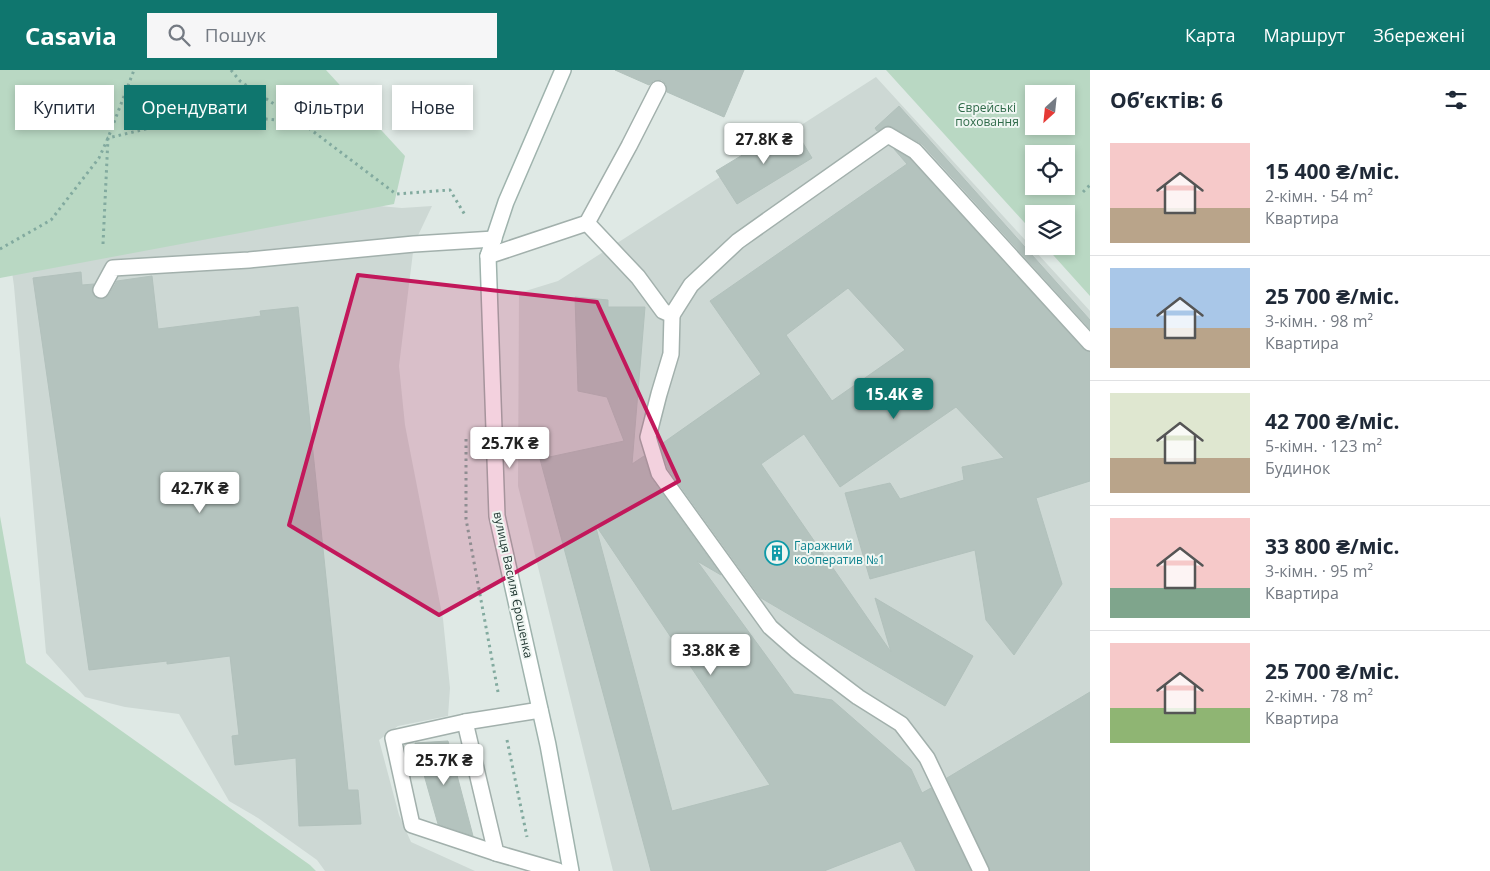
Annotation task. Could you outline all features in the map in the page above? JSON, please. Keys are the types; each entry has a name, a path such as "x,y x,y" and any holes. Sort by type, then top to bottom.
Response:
{"main road":[{"name":"вулиця Василя Єрошенка","path":"563,70 506,202 488,256 497,516 540,710 571,871"},
{"path":"488,256 587,223 658,89"},
{"path":"981,871 927,758 900,724 850,691 796,650 770,627 659,473 648,437 671,354 672,315 691,285 738,240 888,135 915,151 1090,343"},
{"path":"587,223 638,277 664,311 672,315"},
{"path":"101,290 113,268 249,260 414,244 494,239"},
{"path":"540,710 465,722 393,738 412,825 558,871"},
{"path":"465,722 496,853"}],"path":[{"path":"0,249 51,220 99,158 134,70"},
{"path":"231,70 240,81 276,105"},
{"path":"108,138 213,114 276,120"},
{"path":"311,130 396,194 450,190 468,220"},
{"path":"101,290 108,138"},
{"path":"1083,192 1090,185"}],"highlighted area":[{"path":"358,275 597,302 679,481 439,615 289,525"}],"shaded area":[{"path":"876,77 1025,240 1025,255 1039,255 1090,311 1090,871 613,871 518,486 519,293 558,281"},
{"path":"278,197 402,208 432,206 414,244 399,366 405,425 443,619 450,688 448,716 398,726 379,740 399,815 411,842 475,871 325,871 317,860 258,818 229,801 179,714 125,707 85,697 46,653 12,272"}],"green space":[{"path":"0,70 326,70 340,85 276,85 276,130 381,130 405,156 394,204 0,278"},
{"name":"Єврейські поховання","path":"886,70 1090,70 1090,296 1053,255 1075,255 1075,205 1025,205 1025,223"},
{"path":"0,516 26,663 316,871 0,871"}],"building":[{"path":"615,70 744,70 724,117 667,92 666,84 662,80 653,81 649,85"},
{"path":"899,106 1025,247 1025,255 1032,255 1090,320 1090,329 922,144 892,127 887,126 877,131 875,128"},
{"path":"792,125 812,158 737,204 716,171"},
{"path":"894,149 909,158 1083,349 1090,352 1090,481 1036,498 1062,584 1014,655 986,620 975,550 870,579 845,493 890,483 900,499 964,480 962,467 1004,458 956,407 840,487 804,434 761,464 891,652 875,598 973,656 945,706 761,598 668,469 660,445 761,374 710,301 907,164","holes":["848,288 905,350 832,401 786,335"]},
{"path":"81,272 82,285 94,284 93,294 96,298 101,299 109,295 117,281 152,276 158,329 261,316 260,311 298,307 348,790 358,790 361,824 299,826 296,758 235,765 232,736 239,735 230,656 167,664 167,661 89,670 33,278"},
{"path":"575,297 608,300 608,307 645,307 632,464 644,456 651,478 721,575 697,561 794,694 832,700 911,769 922,793 931,788 971,871 916,871 901,841 824,871 651,871 540,459 624,441 607,397 578,391","holes":["595,524 770,785 672,811"]},
{"path":"1090,692 1090,871 990,871 947,778"},
{"path":"448,741 473,836 438,824 415,743"}],"place":[{"name":"Гаражний кооператив №1","path":"777,553"}]}
